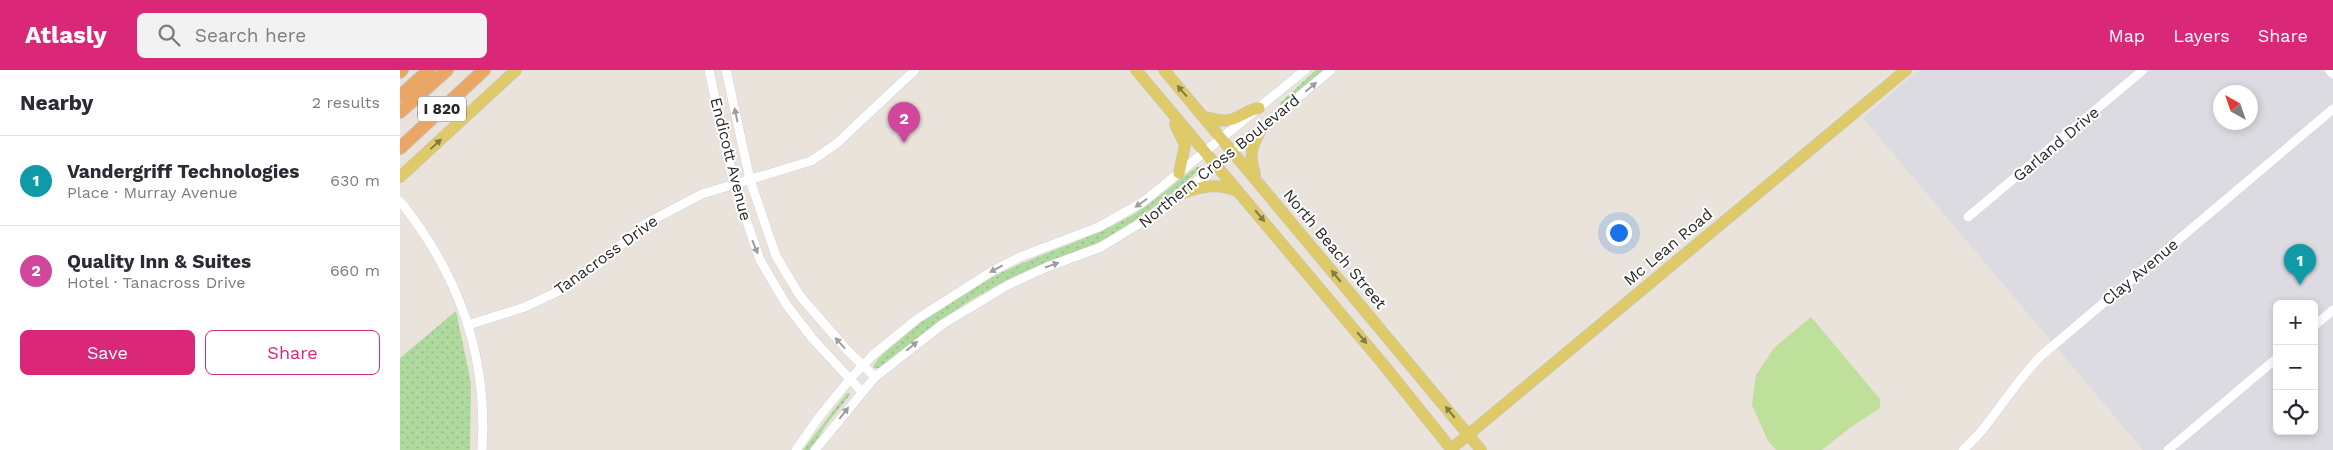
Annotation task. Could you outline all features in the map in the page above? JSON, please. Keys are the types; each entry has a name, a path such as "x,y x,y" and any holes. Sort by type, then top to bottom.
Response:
{"highway":[{"path":"400,96 429,70"},
{"path":"400,112 447,70"},
{"name":"I 820","path":"400,148 484,70"}],"main road":[{"path":"400,177 516,70"},
{"path":"1136,70 1452,449"},
{"name":"North Beach Street","path":"1164,70 1481,450"},
{"name":"Mc Lean Road","path":"1452,449 1906,70"},
{"path":"1163,102 1180,133 1184,145 1179,173"},
{"path":"1205,117 1223,121 1230,120 1244,112 1259,108"},
{"path":"1257,180 1250,160 1254,143 1261,129"},
{"path":"1181,194 1210,186 1225,186 1239,192"}],"street":[{"name":"Endicott Avenue","path":"709,70 734,184 752,240 770,279 812,338 862,392"},
{"name":"Endicott Avenue","path":"726,70 750,180 769,239 787,276 800,296 822,322 875,377"},
{"name":"Tanacross Drive","path":"468,325 525,307 556,292 596,266 645,224 702,194 811,161 836,144 915,70"},
{"name":"Northern Cross Boulevard","path":"796,450 819,417 862,365 917,319 963,288 1020,257 1098,227 1143,202 1305,70"},
{"name":"Northern Cross Boulevard","path":"815,450 875,377 923,337 985,298 1046,267 1101,248 1150,218 1217,166 1331,70"},
{"name":"Garland Drive","path":"1968,217 2143,70"},
{"path":"2329,70 2333,74"},
{"name":"Clay Avenue","path":"1962,450 1986,425 2018,381 2042,355 2333,109"},
{"path":"400,201 428,238 452,282 474,339 483,393 482,450"},
{"path":"2318,323 2333,310"},
{"path":"2168,450 2273,361"}],"shaded area":[{"path":"1919,70 2333,70 2333,450 2143,450 1863,118"}],"green space":[{"path":"1316,70 1326,70 1281,107 1280,103"},
{"path":"1197,167 1200,167 1200,170 1125,227 1089,248 1020,274 983,293 948,315 882,368 873,368 883,354 909,331 954,299 1002,272 1088,237 1129,217"},
{"path":"456,311 471,383 470,450 400,450 400,358"},
{"path":"1811,317 1880,399 1880,408 1851,427 1822,450 1776,450 1768,441 1752,405 1756,375 1774,348"},
{"path":"847,393 850,393 850,395 826,425 811,450 803,450"}],"place":[{"name":"Quality Inn & Suites","path":"904,143"},
{"name":"Vandergriff Technologies","path":"2300,285"}]}
